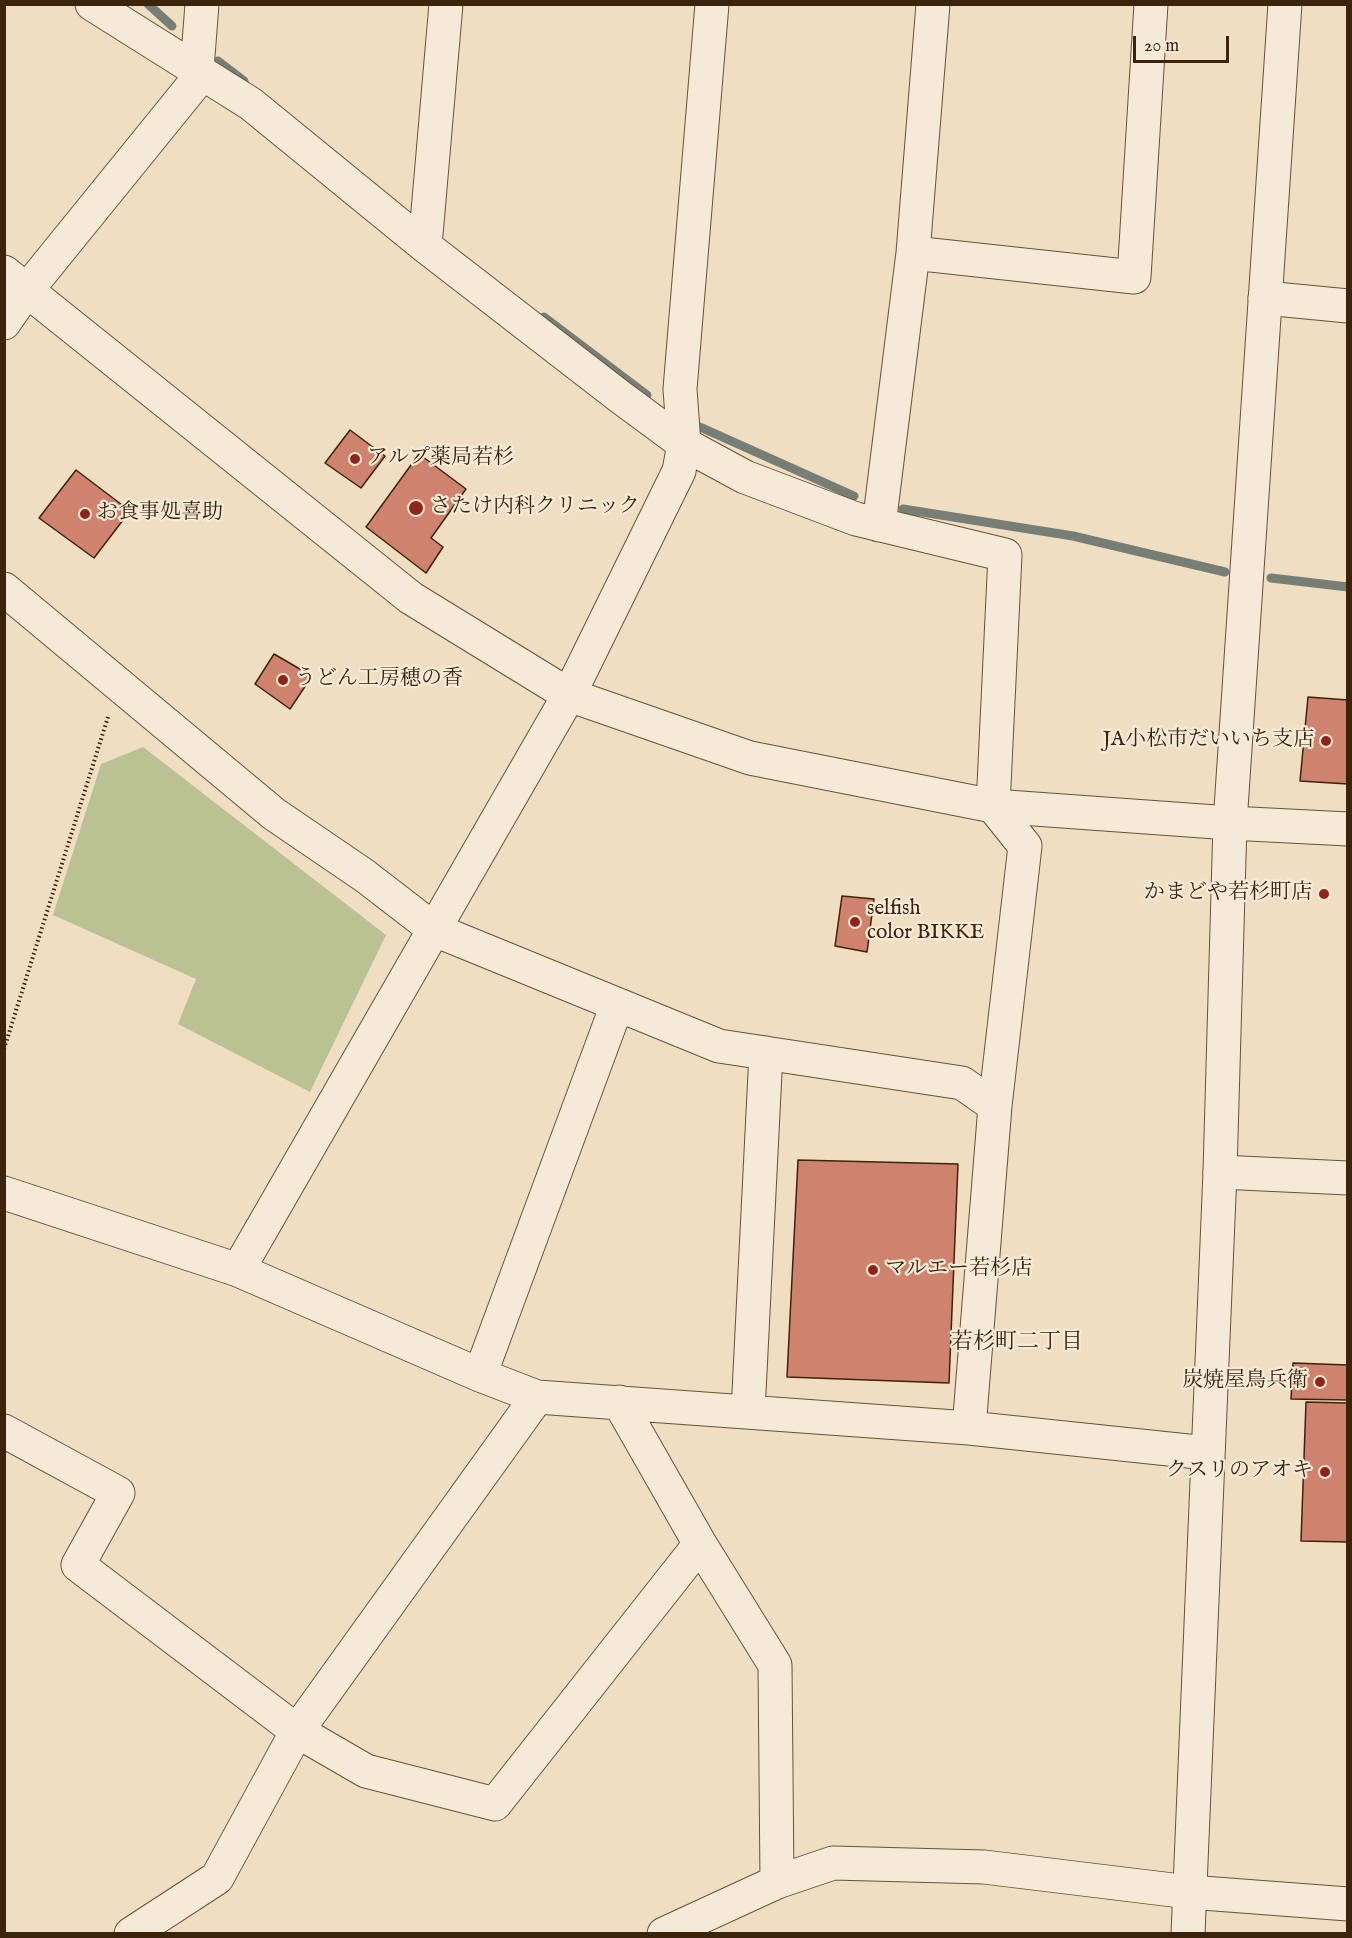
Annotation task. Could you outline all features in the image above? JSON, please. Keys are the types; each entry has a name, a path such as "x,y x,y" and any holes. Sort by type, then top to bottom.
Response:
{"street":[{"path":"92,4 251,104 425,246 684,444 745,477 856,519 1005,555 993,806 1025,846 995,1106 969,1428"},
{"path":"4,323 16,281 200,71 202,4"},
{"path":"425,246 446,4"},
{"path":"238,1270 569,696 679,471 684,444 680,390 712,4"},
{"path":"879,525 913,253 933,4"},
{"path":"913,253 1134,277 1151,4"},
{"path":"1188,1934 1220,1172 1230,823 1285,4"},
{"path":"16,281 411,598 569,696 750,758 993,806 1347,829"},
{"path":"1265,298 1347,306"},
{"path":"4,589 274,814 365,876 435,930 719,1046 962,1083 995,1106"},
{"path":"480,1375 617,1005"},
{"path":"748,1412 766,1053"},
{"path":"1220,1172 1347,1178"},
{"path":"4,1193 238,1270 480,1375 537,1397 969,1428 1207,1453"},
{"path":"131,1934 217,1878 297,1731 537,1397"},
{"path":"619,1402 700,1544 775,1665 777,1882"},
{"path":"4,1431 118,1493 78,1565 297,1731 366,1771 495,1804 700,1544"},
{"path":"664,1934 777,1882 832,1863 984,1867 1189,1892 1347,1904"}],"path":[{"path":"4,1049 118,685"}],"green space":[{"path":"143,747 386,935 310,1092 178,1024 196,979 53,915 101,764"}],"building":[{"name":"アルプ薬局若杉","path":"350,430 385,456 361,488 325,463"},
{"name":"さたけ内科クリニック","path":"419,454 466,489 431,538 443,547 426,573 366,527"},
{"name":"お食事処喜助","path":"76,470 130,511 94,558 39,518"},
{"name":"うどん工房穂の香","path":"274,654 312,676 290,709 255,684"},
{"name":"JA小松市だいいち支店","path":"1308,697 1348,700 1348,784 1300,781"},
{"name":"selfish color BIKKE","path":"842,896 874,899 867,952 835,946"},
{"name":"マルエー若杉店","path":"798,1160 958,1164 949,1383 787,1377"},
{"name":"炭焼屋鳥兵衛","path":"1293,1363 1348,1365 1348,1400 1291,1399"},
{"name":"クスリのアオキ","path":"1306,1402 1348,1403 1348,1542 1301,1541"}],"waterway":[{"path":"148,4 172,26"},
{"path":"218,61 244,81"},
{"path":"544,317 647,395"},
{"path":"700,427 854,496"},
{"path":"903,509 1073,536 1225,572"},
{"path":"1271,578 1348,587"}],"place":[{"name":"アルプ薬局若杉","path":"355,459"},
{"name":"さたけ内科クリニック","path":"416,508"},
{"name":"お食事処喜助","path":"85,514"},
{"name":"うどん工房穂の香","path":"283,680"},
{"name":"JA小松市だいいち支店","path":"1326,741"},
{"name":"かまどや若杉町店","path":"1324,894"},
{"name":"selfish color BIKKE","path":"855,922"},
{"name":"マルエー若杉店","path":"873,1270"},
{"name":"炭焼屋鳥兵衛","path":"1320,1382"},
{"name":"クスリのアオキ","path":"1325,1472"}],"district":[{"name":"若杉町二丁目","path":"1017,1343"}]}
